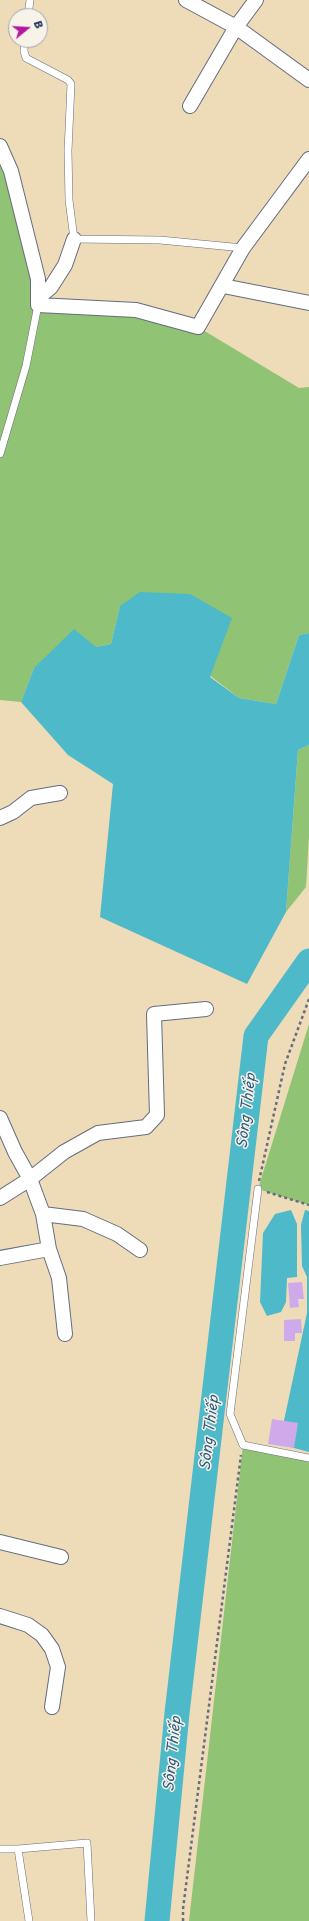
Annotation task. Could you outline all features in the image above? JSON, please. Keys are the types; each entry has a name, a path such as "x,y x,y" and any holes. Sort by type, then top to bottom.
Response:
{"street":[{"path":"186,0 236,27 309,80"},
{"path":"190,106 236,27 256,0"},
{"path":"0,146 11,171 38,279 39,301"},
{"path":"39,301 136,310 198,328 243,248 309,159"},
{"path":"39,301 52,287 65,265 74,239"},
{"path":"223,286 309,303"},
{"path":"0,818 13,812 31,798 60,792"},
{"path":"0,1198 30,1179 64,1152 98,1133 146,1127 157,1115 154,1014 206,1009"},
{"path":"0,1118 15,1152 30,1179 42,1214 49,1249 59,1278 65,1334"},
{"path":"42,1214 83,1218 117,1234 140,1250"},
{"path":"0,1258 49,1249"},
{"path":"0,1542 61,1557"},
{"path":"0,1616 28,1625 42,1635 52,1649 58,1667 52,1707"}],"lane":[{"path":"24,48 26,58 68,80 71,84 68,151 69,200 74,239 160,240 243,248"},
{"path":"0,454 26,366 39,301"},
{"path":"258,1189 230,1414 243,1445 309,1458"},
{"path":"0,1848 18,1849 87,1843 91,1921"},
{"path":"18,1849 29,1921"}],"path":[{"path":"309,999 285,1064 258,1189 309,1205"},
{"path":"183,1921 183,1909 243,1445"}],"green space":[{"path":"0,148 38,305 136,310 198,327 299,388 309,387 309,633 299,635 276,704 239,698 120,606 111,644 96,647 34,668 21,702 0,700"},
{"path":"309,745 309,836 306,887 286,912 298,750"},
{"path":"309,1024 309,1205 258,1189"},
{"path":"243,1445 309,1458 309,1921 189,1921"}],"water":[{"path":"140,592 190,594 232,618 210,677 239,698 276,704 299,635 309,633 309,745 298,750 286,912 247,984 100,917 113,784 68,755 21,702 34,668 74,629 96,647 111,644 120,606"},
{"path":"291,1210 297,1224 297,1277 287,1278 286,1302 281,1312 267,1316 260,1302 263,1233 275,1214"},
{"path":"305,1210 309,1211 309,1452 279,1444 307,1313 307,1277 302,1266 301,1225"}],"building":[{"path":"302,1282 304,1299 298,1299 299,1307 290,1308 288,1283"},
{"path":"301,1319 302,1333 295,1333 295,1341 284,1341 284,1320"},
{"path":"272,1419 298,1423 294,1448 268,1444"}],"waterway":[{"name":"Sông Thiếp","path":"157,1921 177,1713 256,1036 309,961"}]}
